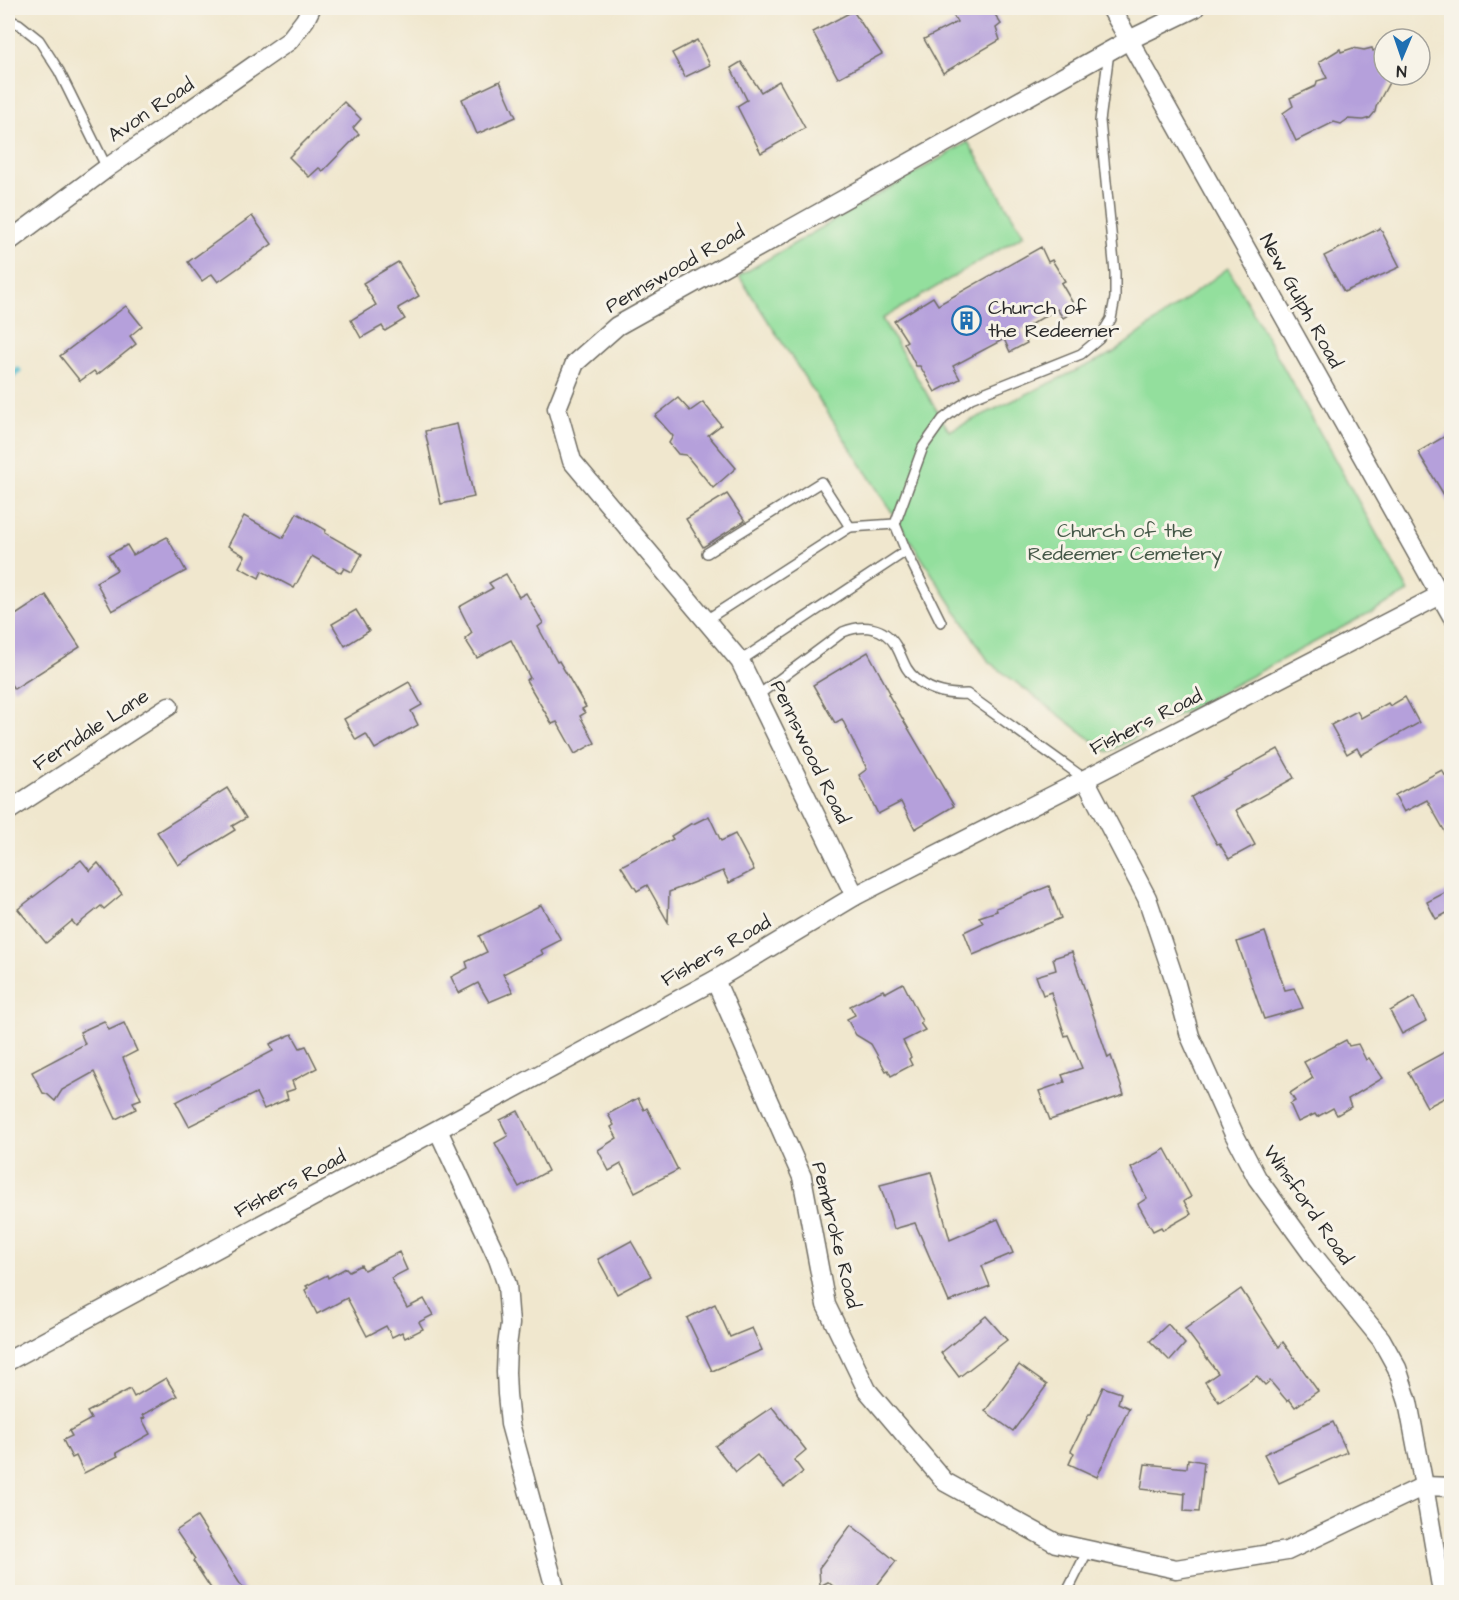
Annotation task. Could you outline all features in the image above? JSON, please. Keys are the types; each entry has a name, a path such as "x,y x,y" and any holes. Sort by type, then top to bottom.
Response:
{"street":[{"name":"Avon Road","path":"8,242 107,168 289,41 311,8"},
{"name":"New Gulph Road","path":"1111,8 1446,592 1452,616"},
{"name":"Pennswood Road","path":"855,896 740,661 572,461 557,408 575,363 617,326 1130,40 1195,8"},
{"name":"Fishers Road","path":"8,1361 715,980 855,896 1446,592"},
{"name":"Ferndale Lane","path":"8,811 169,706"},
{"name":"Winsford Road","path":"1085,779 1147,898 1176,984 1190,1036 1233,1134 1257,1178 1312,1254 1382,1339 1397,1368 1408,1402 1442,1593"},
{"name":"Pembroke Road","path":"715,980 802,1177 826,1305 867,1390 945,1482 1056,1543 1176,1569 1287,1551 1424,1486 1452,1487"},
{"path":"438,1130 498,1259 507,1285 510,1324 506,1372 510,1424 556,1593"}],"lane":[{"path":"8,20 19,24 39,40 59,71 107,168"},
{"path":"940,622 906,551 896,524 923,447 944,419 971,398 1081,354 1099,339 1111,319 1115,298 1115,273 1100,121 1109,52"},
{"path":"707,553 821,482 850,526"},
{"path":"706,620 850,526 896,524"},
{"path":"740,661 906,551"},
{"path":"757,696 843,632 855,627 879,630 897,647 903,664 915,679 931,689 949,694 968,694 1085,779"},
{"path":"1067,1593 1088,1550"}],"green space":[{"name":"Church of the Redeemer Cemetery","path":"968,142 1024,235 882,319 949,431 1113,353 1228,268 1409,592 1108,752 989,662 739,276"}],"building":[{"path":"949,8 991,8 1001,24 996,28 1000,40 943,73 924,39 957,22"},
{"path":"853,11 882,54 838,78 813,32"},
{"path":"697,40 710,65 685,77 672,53"},
{"path":"1353,48 1364,50 1372,48 1372,87 1387,87 1375,112 1370,118 1363,120 1348,119 1341,124 1334,122 1296,141 1283,113 1293,106 1290,98 1316,86 1317,81 1327,78 1319,62 1340,49 1341,52"},
{"path":"741,62 761,92 779,81 805,128 761,153 737,106 747,100 731,68"},
{"path":"500,81 516,117 477,134 462,99"},
{"path":"344,102 361,119 353,128 359,134 323,171 319,168 309,177 289,157"},
{"path":"252,216 272,244 218,282 212,274 202,281 188,262"},
{"path":"1380,228 1400,267 1344,292 1324,256"},
{"name":"Church of the Redeemer","path":"1041,247 1048,262 1052,260 1065,281 1061,283 1077,310 1063,318 1057,309 1021,330 1027,343 1010,352 1004,339 953,366 960,379 935,392 920,366 916,366 904,343 907,341 894,321 933,297 938,305"},
{"path":"398,262 419,296 398,308 405,319 385,331 382,326 361,338 351,320 376,305 363,283"},
{"path":"126,306 142,326 130,336 136,344 97,375 94,371 80,381 60,356"},
{"path":"678,398 690,411 703,402 721,425 708,435 736,468 713,488 686,455 678,454 669,443 673,436 655,416"},
{"path":"457,424 474,497 441,504 425,431"},
{"path":"1452,432 1452,508 1418,452"},
{"path":"727,494 745,521 703,547 686,519"},
{"path":"297,513 326,530 325,533 362,554 352,572 344,568 341,573 312,556 294,588 262,571 259,578 239,567 245,556 228,546 244,516 283,538"},
{"path":"167,537 186,571 112,611 96,582 117,570 108,555 127,545 133,555"},
{"path":"506,574 519,597 526,593 543,623 538,627 586,707 582,709 585,713 580,716 595,743 575,754 557,722 552,724 526,680 530,678 511,640 477,658 465,639 472,633 459,607 493,588 489,583"},
{"path":"46,595 80,647 14,689 8,680 8,620"},
{"path":"356,610 369,631 345,646 332,624"},
{"path":"868,652 890,693 888,694 954,806 915,829 901,802 878,814 859,775 867,769 842,719 835,723 813,685"},
{"path":"409,682 422,705 411,711 418,725 375,749 366,734 356,740 344,719"},
{"path":"1405,697 1419,723 1361,755 1357,748 1347,754 1331,725 1357,711 1361,718 1388,703 1390,706"},
{"path":"1278,749 1294,778 1236,810 1255,845 1229,859 1219,843 1217,844 1191,797"},
{"path":"1442,770 1452,788 1452,844 1427,800 1404,812 1395,795"},
{"path":"227,788 246,818 232,826 235,830 178,865 157,832"},
{"path":"709,816 721,841 735,834 754,870 729,883 723,871 669,892 668,922 647,885 637,891 621,866 673,839 671,836 692,823"},
{"path":"81,860 90,871 98,863 122,894 104,909 101,906 76,926 72,921 46,943 18,909"},
{"path":"1049,886 1061,918 973,955 964,932 983,923 979,917 997,911 996,908"},
{"path":"1452,889 1452,910 1436,919 1427,902"},
{"path":"541,905 561,940 541,950 543,954 503,974 513,992 489,1002 478,983 459,993 451,977 468,968 466,962 487,952 479,936"},
{"path":"1265,932 1285,990 1294,988 1303,1008 1264,1019 1237,942"},
{"path":"1072,952 1108,1058 1111,1056 1124,1095 1050,1120 1039,1091 1065,1082 1062,1075 1082,1068 1068,1035 1065,1036 1051,992 1043,995 1036,976 1056,970 1053,958"},
{"path":"903,983 925,1030 903,1041 911,1057 909,1059 912,1065 891,1076 871,1044 856,1035 847,1019 855,1015 850,1006 883,990 885,993"},
{"path":"1414,997 1426,1021 1402,1034 1390,1011"},
{"path":"104,1021 109,1030 124,1023 137,1051 123,1058 141,1099 133,1102 136,1109 116,1119 94,1072 62,1090 55,1101 43,1093 32,1072 85,1044 80,1032"},
{"path":"292,1034 300,1048 306,1046 317,1068 292,1081 295,1089 286,1092 288,1099 264,1109 256,1093 189,1126 176,1102 273,1051 270,1044"},
{"path":"1346,1040 1349,1046 1358,1044 1366,1060 1369,1058 1383,1078 1348,1099 1351,1107 1337,1115 1333,1108 1317,1117 1315,1114 1298,1122 1290,1104 1295,1101 1290,1093 1313,1078 1304,1062"},
{"path":"1452,1048 1452,1094 1427,1107 1408,1072"},
{"path":"638,1098 644,1110 647,1108 678,1170 635,1192 621,1164 609,1171 598,1150 617,1138 608,1114"},
{"path":"518,1111 548,1171 519,1187 495,1143 508,1136 500,1120"},
{"path":"1165,1149 1191,1197 1184,1201 1191,1214 1163,1230 1161,1227 1153,1231 1138,1204 1147,1198 1131,1168"},
{"path":"931,1172 950,1240 998,1219 1013,1253 982,1266 990,1286 949,1302 915,1223 894,1229 880,1185"},
{"path":"631,1241 651,1276 617,1294 598,1259"},
{"path":"399,1252 407,1270 391,1278 407,1308 424,1299 433,1315 419,1322 423,1329 405,1338 402,1332 392,1337 386,1326 367,1336 347,1298 317,1314 305,1290 308,1288 306,1286 346,1268 349,1271 361,1265 364,1270"},
{"path":"1241,1289 1279,1347 1283,1342 1318,1391 1295,1407 1270,1381 1265,1385 1257,1376 1219,1402 1205,1382 1218,1373 1185,1329"},
{"path":"715,1304 730,1337 752,1328 762,1350 712,1371 687,1318"},
{"path":"986,1316 1007,1340 959,1377 941,1353"},
{"path":"1168,1324 1185,1344 1170,1361 1150,1341"},
{"path":"1019,1365 1047,1385 1013,1431 985,1411"},
{"path":"166,1378 177,1396 143,1415 145,1418 142,1419 150,1434 116,1453 118,1456 84,1473 76,1456 72,1458 63,1440 72,1436 69,1431 91,1419 87,1412 130,1389 134,1397"},
{"path":"1103,1387 1121,1393 1118,1403 1129,1408 1097,1477 1069,1464 1074,1453 1071,1451"},
{"path":"772,1407 806,1450 794,1460 803,1472 784,1487 757,1455 736,1472 715,1446"},
{"path":"1333,1422 1347,1452 1279,1483 1264,1454"},
{"path":"1188,1459 1204,1462 1199,1512 1184,1511 1185,1494 1141,1489 1145,1464 1187,1468"},
{"path":"197,1517 246,1593 214,1593 193,1561 195,1559 176,1531"},
{"path":"851,1525 896,1561 871,1593 841,1593 828,1582 820,1586 819,1568"}],"waterway":[{"path":"8,379 18,371"}],"place":[{"name":"Church of the Redeemer","path":"967,320"}]}
